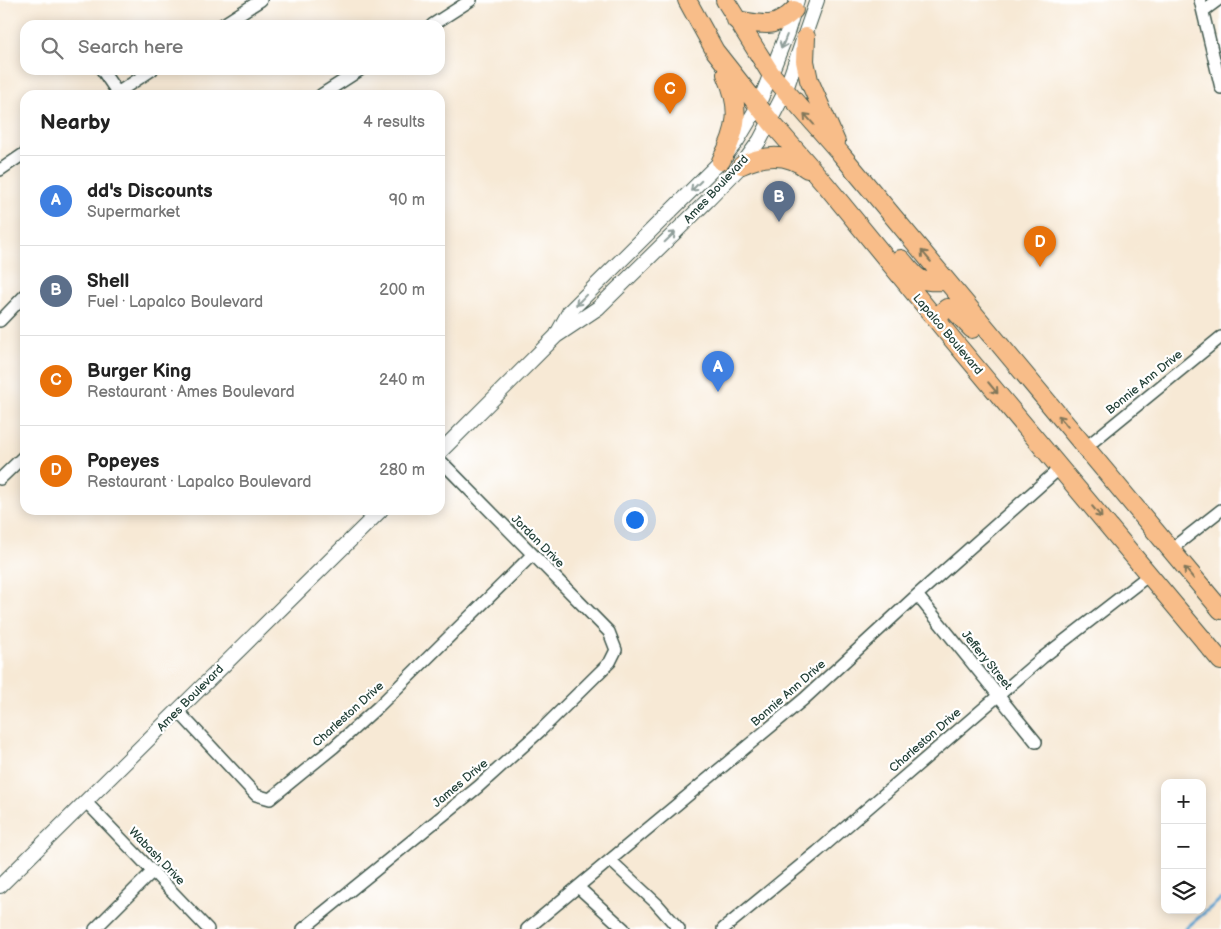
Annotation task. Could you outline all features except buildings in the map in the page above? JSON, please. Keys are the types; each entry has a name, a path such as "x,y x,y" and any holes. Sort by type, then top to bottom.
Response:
{"main road":[{"name":"Lapalco Boulevard","path":"687,0 715,51 758,106 826,185 1221,661"},
{"path":"725,0 771,74 785,92 841,154 1221,610"},
{"path":"736,20 772,25 784,20 796,5"},
{"path":"806,36 805,61 809,80 841,154"},
{"path":"715,51 733,91 736,111 734,132 721,161"},
{"path":"742,164 763,157 782,157 802,165 826,185"},
{"path":"857,223 881,237 917,277 925,282 946,281"},
{"path":"935,318 947,308 953,308 994,356 1009,370 1028,378"},
{"path":"1200,635 1221,646"}],"street":[{"path":"230,20 261,0"},
{"path":"440,20 471,0"},
{"name":"Ames Boulevard","path":"445,447 556,336 598,308 742,164 771,122 785,92 817,0"},
{"path":"1218,0 1202,6 1221,88"},
{"name":"Ames Boulevard","path":"556,336 569,312 721,161 737,141 758,106 796,5"},
{"path":"105,75 114,90"},
{"path":"122,90 144,75"},
{"path":"329,90 352,75"},
{"path":"0,170 20,156"},
{"path":"0,321 20,300"},
{"name":"Bonnie Ann Drive","path":"1085,448 1221,337"},
{"path":"0,479 20,459"},
{"name":"Jordan Drive","path":"445,465 609,632 614,642"},
{"name":"Bonnie Ann Drive","path":"527,929 804,700 916,595 1060,468"},
{"path":"1170,550 1221,510"},
{"name":"Ames Boulevard","path":"0,886 376,515"},
{"name":"Charleston Drive","path":"178,711 256,795 270,799 334,747 379,706 532,555"},
{"name":"Charleston Drive","path":"723,929 817,852 1042,658 1149,575"},
{"name":"Jeffery Street","path":"916,595 1036,742"},
{"name":"James Drive","path":"303,929 478,787 540,730 610,662 616,650 614,642"},
{"name":"Wabash Drive","path":"86,802 208,929"},
{"path":"610,860 656,903 679,929"},
{"path":"95,929 153,871"},
{"path":"578,887 624,929"}],"waterway":[{"path":"1185,929 1221,899"}],"place":[{"name":"Burger King","path":"670,114"},
{"name":"Shell","path":"779,222"},
{"name":"Popeyes","path":"1040,267"},
{"name":"dd's Discounts","path":"718,392"}]}
